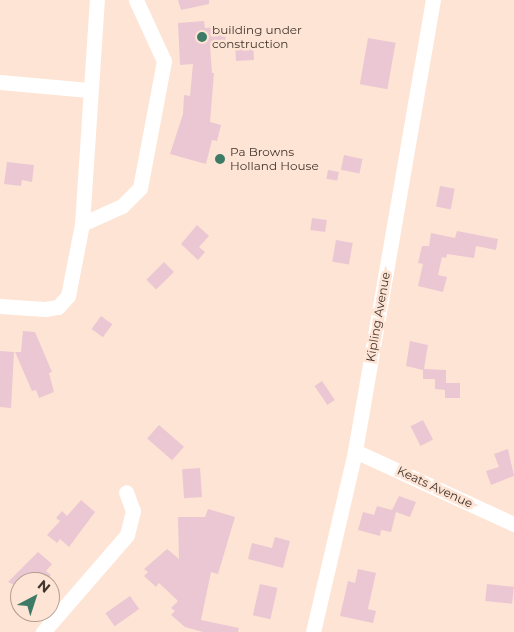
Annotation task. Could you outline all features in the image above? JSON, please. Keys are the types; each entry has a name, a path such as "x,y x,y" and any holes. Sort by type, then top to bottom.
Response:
{"street":[{"path":"0,306 45,309 58,307 68,296 82,224 89,90 97,0"},
{"path":"82,224 122,206 140,188 164,61 136,0"},
{"name":"Kipling Avenue","path":"313,632 355,450 433,0"},
{"path":"0,82 89,90"},
{"name":"Keats Avenue","path":"355,450 514,524"},
{"path":"43,632 127,535 133,511 126,492"}],"building":[{"path":"178,0 209,0 209,4 181,10"},
{"path":"204,21 205,28 225,27 226,46 210,46 212,73 214,73 210,122 221,125 217,141 212,140 206,164 170,154 183,114 184,95 190,96 193,64 180,65 178,23"},
{"path":"368,38 396,43 387,89 360,84"},
{"path":"253,42 254,60 236,61 235,43"},
{"path":"344,155 363,159 359,174 341,170"},
{"path":"7,162 34,165 32,182 22,180 21,186 4,184"},
{"path":"328,170 339,172 337,181 326,179"},
{"path":"440,186 455,189 451,209 436,207"},
{"path":"312,218 327,220 325,232 310,230"},
{"path":"197,225 209,236 199,247 205,252 198,260 181,244"},
{"path":"457,231 498,239 496,250 476,246 474,258 447,254 446,258 442,257 438,275 447,277 443,292 418,286 423,264 418,263 422,246 429,246 431,233 455,238"},
{"path":"336,240 353,243 349,265 332,262"},
{"path":"164,262 174,272 156,290 146,280"},
{"path":"101,316 112,324 103,337 92,329"},
{"path":"23,331 35,332 52,372 49,373 54,392 39,398 36,390 32,391 15,352 21,352"},
{"path":"410,341 428,345 424,369 446,370 446,383 460,383 460,398 445,398 445,390 435,389 435,379 423,379 423,370 406,366"},
{"path":"0,351 14,352 11,408 0,407"},
{"path":"322,381 335,400 327,405 315,386"},
{"path":"423,420 433,440 421,446 411,426"},
{"path":"159,425 184,447 172,460 147,439"},
{"path":"508,449 514,476 491,485 486,471 499,467 494,454"},
{"path":"200,468 202,497 184,498 182,469"},
{"path":"399,496 416,502 410,517 396,512 391,532 381,530 380,536 358,530 363,512 374,515 377,506 392,510"},
{"path":"81,500 95,512 69,547 60,539 57,543 47,535 60,521 56,518 62,511 67,516"},
{"path":"208,509 235,517 218,574 211,572 201,620 239,628 238,632 203,632 185,627 171,615 175,611 171,608 178,601 159,583 156,587 144,576 148,572 144,569 167,549 179,559 178,517 205,517"},
{"path":"275,537 290,541 283,568 248,559 252,543 272,548"},
{"path":"38,552 52,564 46,571 47,572 18,572"},
{"path":"358,569 376,573 368,609 376,611 373,623 340,616 348,581 355,583"},
{"path":"260,584 278,588 270,619 253,615"},
{"path":"487,584 514,587 512,604 485,601"},
{"path":"130,596 139,609 115,626 105,613"}],"place":[{"name":"building under construction","path":"202,37"},
{"name":"Pa Browns Holland House","path":"220,159"}]}
